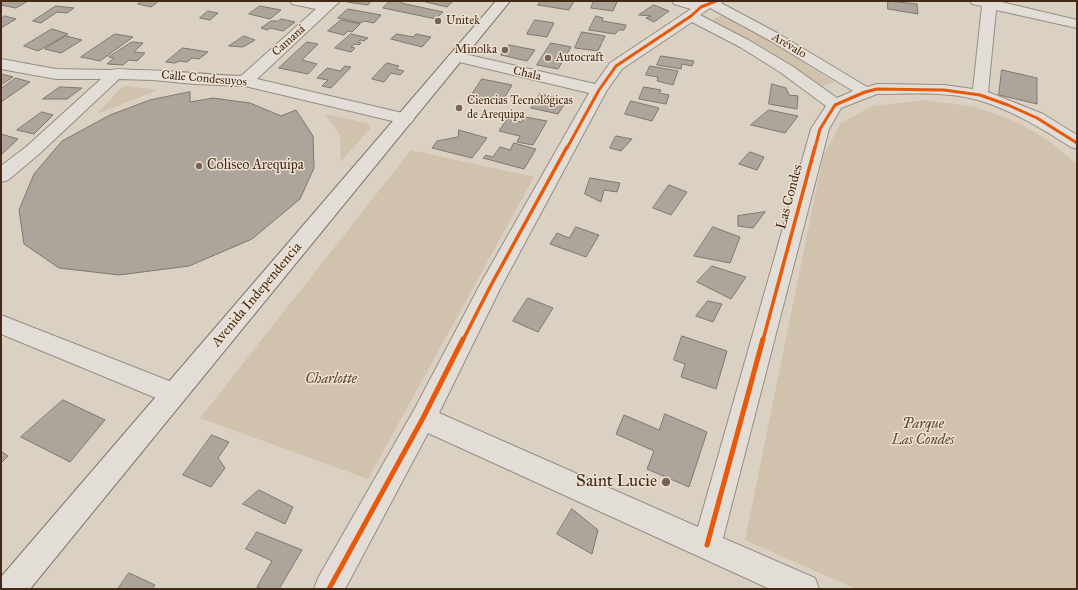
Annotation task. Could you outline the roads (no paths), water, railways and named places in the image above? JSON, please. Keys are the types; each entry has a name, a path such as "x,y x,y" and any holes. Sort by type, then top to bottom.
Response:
{"street":[{"path":"297,1 330,4"},
{"name":"Avenida Independencia","path":"11,589 172,394 503,1"},
{"path":"980,95 985,2 1077,24"},
{"name":"Camaná","path":"245,81 330,4"},
{"path":"330,589 423,418 490,287 599,90 616,66 700,6"},
{"name":"Arévalo","path":"700,6 774,37 865,92"},
{"name":"Arévalo","path":"700,6 745,44 786,69 835,105"},
{"name":"Chala","path":"456,57 599,90"},
{"name":"Calle Condesuyos","path":"1,64 56,74 117,74 245,81 405,119"},
{"path":"1,176 32,151 117,74"},
{"path":"835,105 865,92 877,89 944,90 980,95 1008,105 1037,118 1077,143"},
{"name":"Las Condes","path":"707,546 820,129 835,105"},
{"path":"1,324 172,394"},
{"path":"423,418 804,589"}],"place":[{"name":"Unitek","path":"438,21"},
{"name":"Minolka","path":"505,50"},
{"name":"Autocraft","path":"548,58"},
{"name":"Ciencias Tecnológicas de Arequipa","path":"459,108"},
{"name":"Coliseo Arequipa","path":"199,166"},
{"name":"Saint Lucie","path":"666,482"}],"park label":[{"name":"Charlotte","path":"331,380"},
{"name":"Parque Las Condes","path":"923,434"}]}
